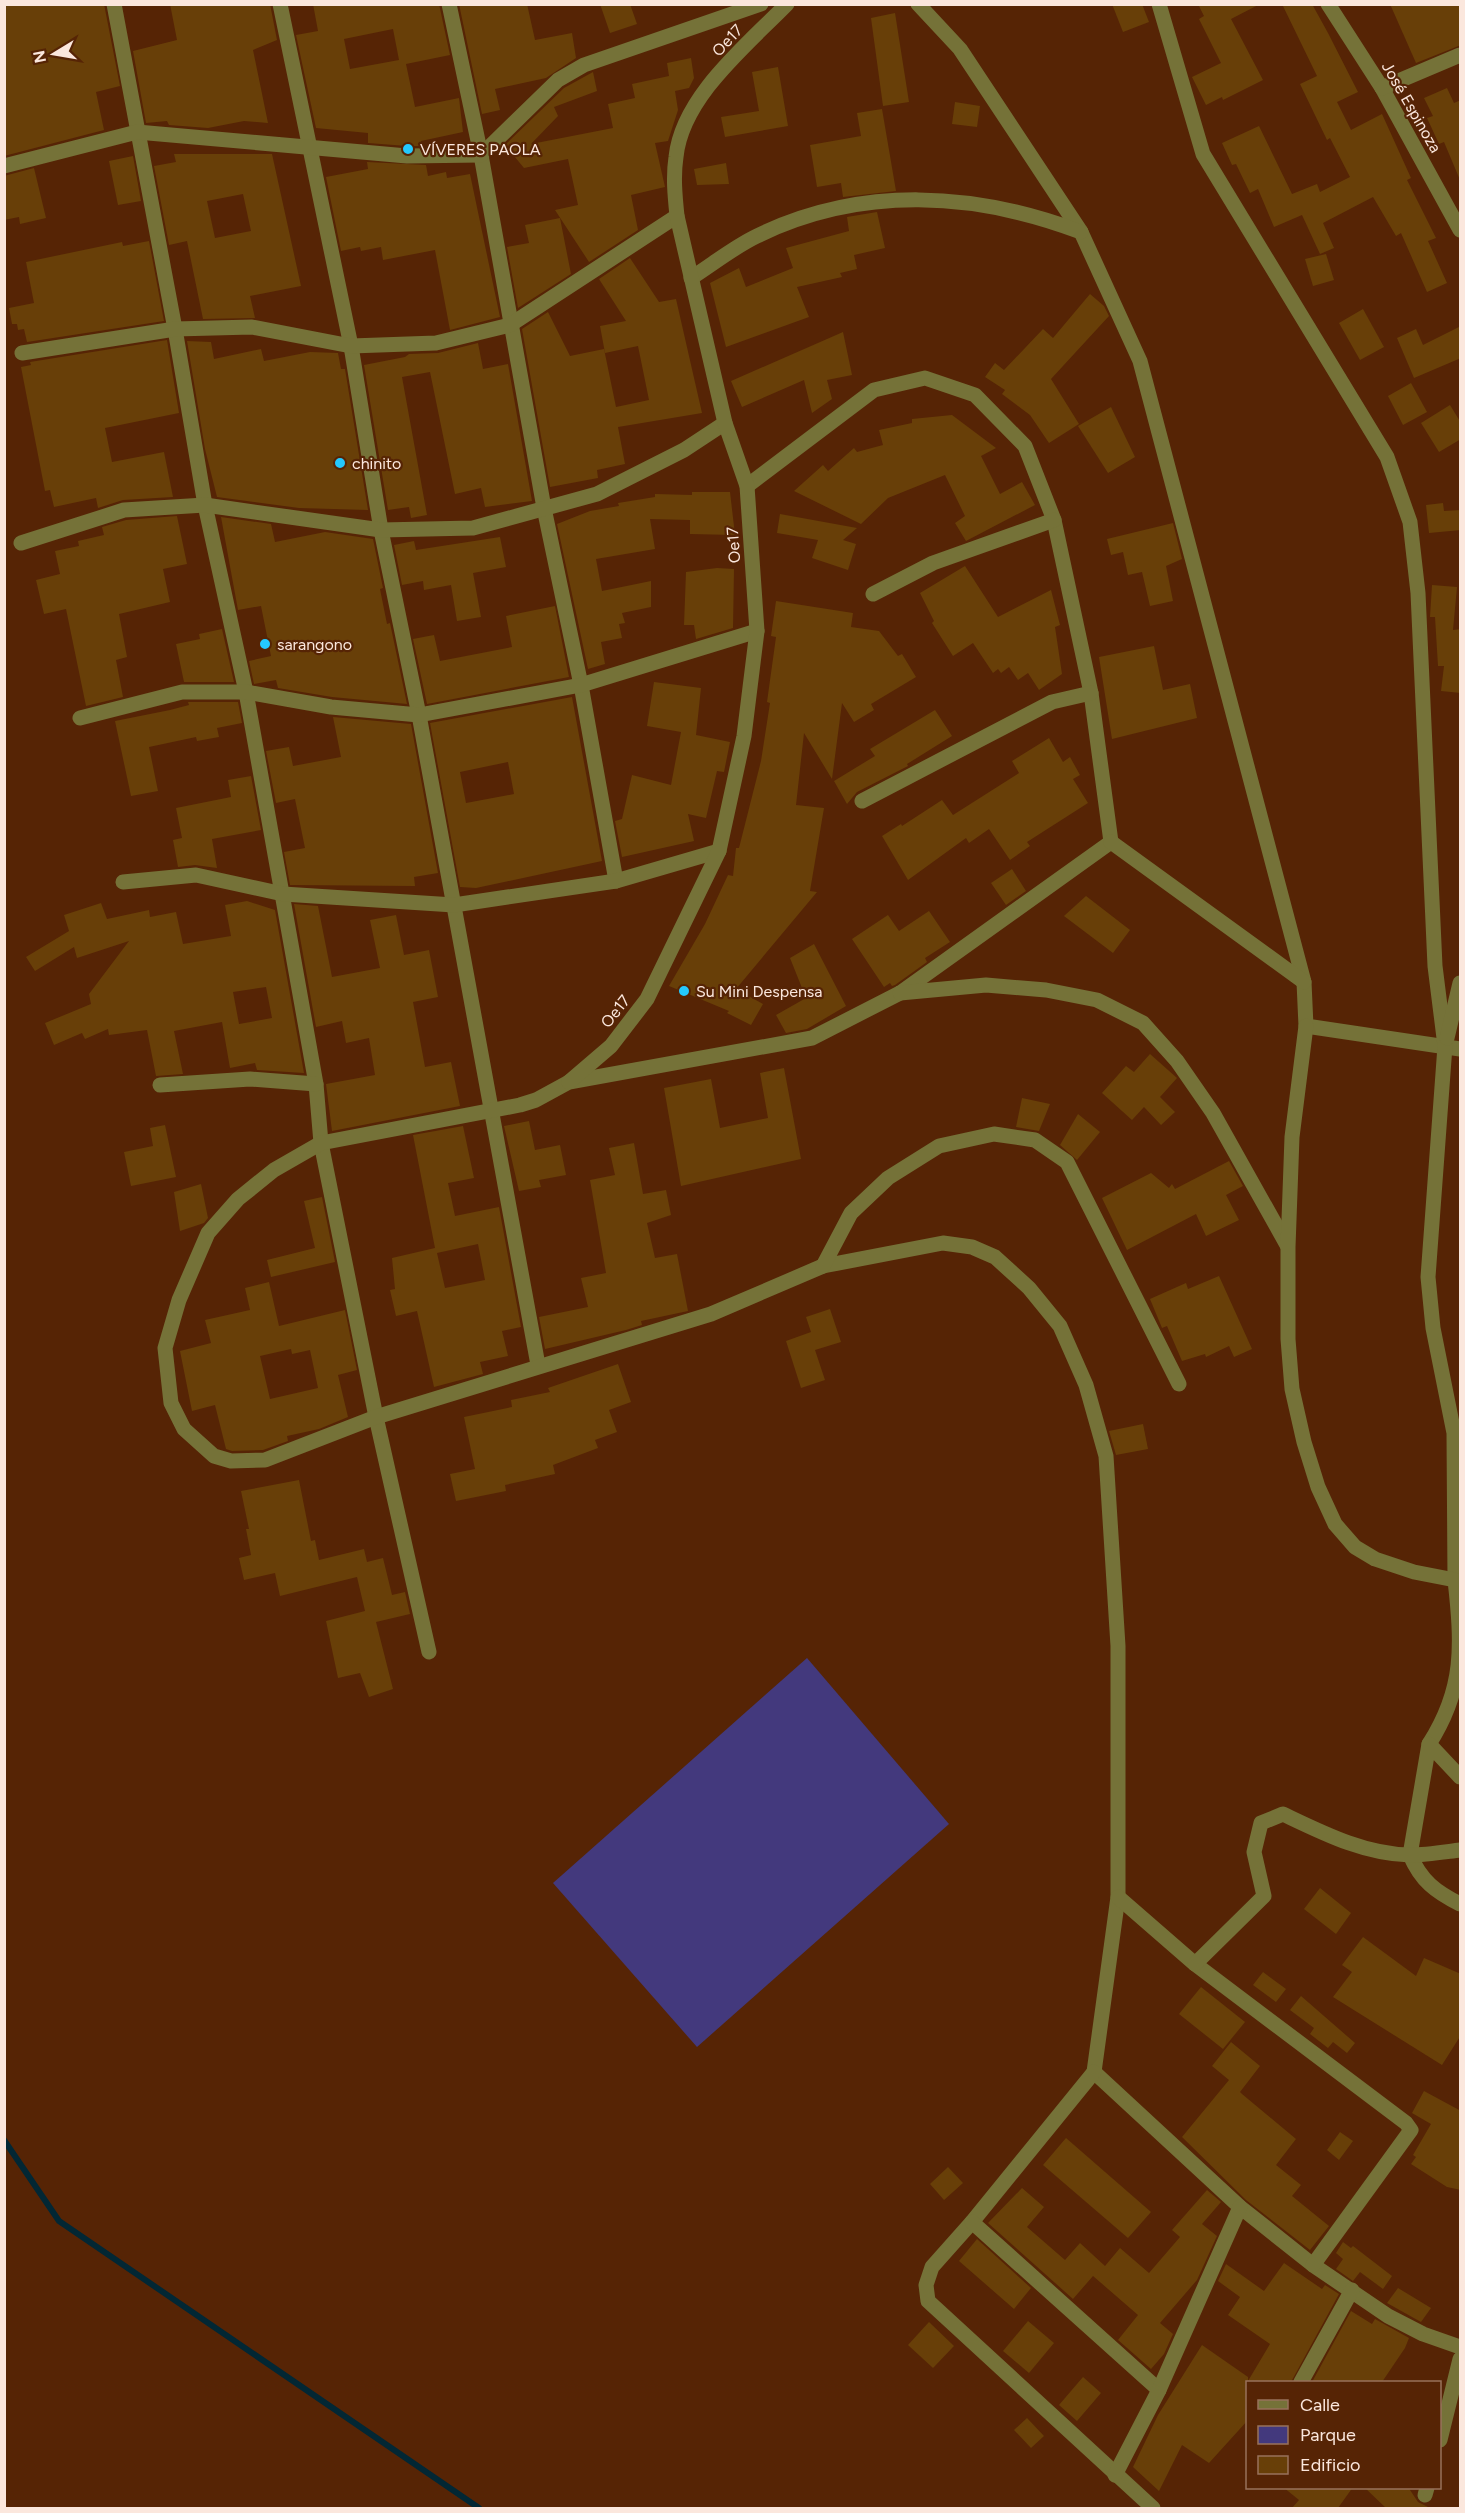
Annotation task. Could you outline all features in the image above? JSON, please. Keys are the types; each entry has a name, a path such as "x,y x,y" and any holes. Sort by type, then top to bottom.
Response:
{"street":[{"path":"114,4 176,329 205,505 246,692 283,894 316,1084 321,1143 376,1417 429,1652"},
{"path":"280,4 351,346 381,530 454,905 538,1365"},
{"path":"449,4 481,155 544,508 582,685 616,881"},
{"path":"4,166 137,132 407,156 481,155 558,80 584,65 761,4"},
{"name":"Oe17","path":"569,1082 611,1046 647,999 719,851 744,736 757,631 747,486 725,423 677,216 674,185 676,154 684,123 700,97 741,50 787,4"},
{"path":"918,4 960,49 1082,232 1140,361 1304,982 1306,1026 1292,1137 1288,1246 1288,1339 1292,1389 1318,1487 1335,1524 1355,1547 1375,1559 1414,1572 1458,1580"},
{"path":"1158,4 1203,154 1387,457 1410,522 1418,593 1435,966 1445,1047"},
{"name":"José Espinoza","path":"1328,4 1382,88 1461,230"},
{"path":"1382,88 1461,55"},
{"path":"691,278 755,237 795,220 844,206 947,199 1023,212 1082,232"},
{"path":"22,353 176,329 252,327 351,346 436,343 510,325 677,216"},
{"path":"747,486 874,390 925,378 975,395 1024,446 1053,520 1091,693 1111,842 1304,982"},
{"path":"21,543 124,510 205,505 381,530 473,528 597,494 632,477 725,423"},
{"path":"873,594 933,563 1053,520"},
{"path":"80,718 182,692 246,692 331,707 418,715 582,685 757,631"},
{"path":"862,801 1052,702 1091,693"},
{"path":"1111,842 900,993 812,1038 569,1082 536,1100 492,1112 321,1143 274,1170 238,1199 208,1233 179,1300 165,1348 171,1403 184,1429 213,1456 231,1461 265,1460 376,1417 538,1365 711,1314 823,1266 943,1243 972,1247 995,1257 1029,1288 1060,1326 1086,1385 1106,1456 1118,1646 1118,1897 1094,2072 972,2222 932,2267 926,2285 928,2301 1153,2508"},
{"path":"123,882 196,875 283,894 454,905 616,881 719,851"},
{"path":"1461,983 1445,1047 1428,1276 1433,1328 1455,1433 1460,1625 1458,1675 1445,1719 1429,1744 1410,1855 1415,1868 1432,1889 1461,1904"},
{"path":"900,993 986,985 1046,990 1097,1000 1143,1023 1177,1061 1213,1113 1288,1246"},
{"path":"1306,1026 1461,1049"},
{"path":"160,1085 250,1079 316,1084"},
{"path":"823,1266 851,1213 888,1178 939,1146 994,1134 1035,1140 1067,1162 1179,1384"},
{"path":"1429,1744 1461,1777"},
{"path":"1195,1964 1264,1896 1254,1852 1261,1823 1283,1814 1337,1839 1381,1852 1410,1855 1461,1851"},
{"path":"1118,1897 1195,1964 1406,2122 1412,2130 1313,2265"},
{"path":"1094,2072 1240,2207 1313,2265 1388,2316 1424,2334 1461,2347"},
{"path":"1115,2475 1160,2390 1240,2207"},
{"path":"972,2222 1160,2390"},
{"path":"1302,2381 1352,2290"},
{"path":"1441,2436 1461,2359"}],"green space":[{"path":"807,1658 949,1824 697,2047 553,1883"}],"building":[{"path":"4,4 104,4 120,86 96,92 104,130 4,156"},
{"path":"170,4 270,4 277,40 253,50 268,123 244,121 208,128 169,125 167,121 146,123 133,51 177,40"},
{"path":"313,4 439,4 450,55 406,64 415,107 459,98 463,132 421,141 422,146 407,146 368,143 368,133 316,128 296,35 318,31","holes":["393,29 399,60 350,69 344,39"]},
{"path":"459,4 527,4 535,40 572,33 576,58 546,78 495,89 500,110 482,114"},
{"path":"600,4 630,4 637,24 610,33"},
{"path":"1112,4 1142,4 1149,22 1123,32"},
{"path":"1198,4 1260,4 1231,19 1263,80 1223,100 1222,97 1206,105 1192,77 1221,63 1199,19 1204,16"},
{"path":"1282,4 1312,4 1328,33 1358,92 1337,102 1351,130 1382,114 1411,178 1407,180 1436,238 1428,241 1447,283 1427,292 1401,233 1396,236 1373,197 1323,223 1334,248 1320,254 1302,215 1274,227 1258,189 1250,193 1236,164 1232,165 1222,143 1259,126 1292,194 1317,184 1320,192 1350,177 1330,138 1327,140 1300,84 1317,76"},
{"path":"1390,4 1461,4 1461,45 1416,63"},
{"path":"895,13 909,102 883,106 871,18"},
{"path":"691,58 694,78 689,88 675,91 678,110 668,141 655,143 665,187 631,195 638,230 589,262 555,210 578,205 568,159 524,168 505,145 564,88 593,72 597,91 554,107 558,116 531,144 613,128 608,104 635,98 632,84 669,76 667,63"},
{"path":"778,67 788,126 725,137 721,117 759,111 752,72"},
{"path":"1447,88 1454,103 1461,100 1460,180 1444,142 1439,144 1427,118 1433,116 1424,98"},
{"path":"955,102 980,106 977,127 952,124"},
{"path":"882,109 896,191 843,197 841,183 817,187 810,145 861,136 857,113"},
{"path":"174,154 272,154 301,286 250,296 255,318 203,319 187,241 169,245 154,166 176,162","holes":["243,194 251,231 215,238 207,201"]},
{"path":"133,156 141,201 118,205 109,161"},
{"path":"367,162 426,165 428,176 446,172 447,178 470,174 500,317 450,330 435,250 383,260 381,247 361,251 360,247 341,251 326,177 368,169"},
{"path":"726,163 729,184 697,185 694,169"},
{"path":"34,168 46,218 20,224 19,217 4,220 4,176"},
{"path":"877,212 885,248 854,255 857,269 840,273 842,277 797,287 809,317 726,347 710,283 739,268 746,287 793,268 786,248 849,231 847,217"},
{"path":"560,218 571,274 518,308 507,247 529,243 525,225"},
{"path":"149,241 164,321 27,342 24,329 18,330 17,324 12,324 9,308 34,303 26,262 122,242 123,246"},
{"path":"1326,254 1334,280 1313,286 1305,259"},
{"path":"630,258 659,302 676,299 702,413 618,427 625,464 597,470 598,478 550,487 522,329 548,312 570,356 604,349 616,407 649,400 638,346 605,353 600,326 626,321 599,279"},
{"path":"1090,294 1104,306 1109,316 1051,379 1079,424 1049,443 1030,415 1002,394 1005,390 985,377 995,363 1004,370 1043,329 1053,338"},
{"path":"1363,309 1384,347 1360,360 1339,323"},
{"path":"1461,326 1461,358 1414,378 1397,338 1416,329 1423,345"},
{"path":"843,332 852,375 827,380 832,399 812,413 804,380 742,407 731,381"},
{"path":"167,340 179,413 105,428 112,462 164,452 173,497 123,500 98,508 96,498 54,507 50,490 45,491 21,367 31,365 30,362"},
{"path":"187,341 211,342 214,359 261,349 264,361 310,352 338,353 341,369 345,369 368,510 299,508 217,497 205,449"},
{"path":"478,343 483,369 508,364 532,501 485,507 481,488 455,494 430,372 402,377 427,515 411,518 409,507 388,510 364,365 405,357 409,354 438,353"},
{"path":"1411,383 1427,412 1403,425 1388,396"},
{"path":"1450,405 1461,423 1461,439 1439,452 1421,423"},
{"path":"1111,407 1135,457 1108,473 1078,426"},
{"path":"952,415 996,448 981,456 1000,494 1022,482 1035,505 966,541 955,523 965,516 945,475 888,498 861,524 794,491 823,465 828,471 854,448 857,452 883,445 879,430 912,423 912,419"},
{"path":"692,492 730,492 735,535 690,534 690,520 650,519 655,549 596,559 602,591 651,581 651,607 622,613 625,623 619,624 622,638 601,642 605,664 588,669 557,524 590,511 619,506 618,503 655,497 655,494 692,495"},
{"path":"1443,503 1444,511 1461,510 1461,530 1429,533 1426,505"},
{"path":"780,514 857,528 843,540 856,544 848,570 812,558 818,540 777,533"},
{"path":"177,516 187,564 163,569 170,602 119,614 127,657 116,660 123,697 86,706 66,609 44,614 36,580 60,574 55,551 79,546 78,541 104,535 102,527 126,520"},
{"path":"221,517 271,524 275,542 325,532 373,539 383,588 380,589 387,624 390,623 407,704 332,697 278,688 276,680 254,684 249,661 271,656 261,606 238,610"},
{"path":"1173,523 1182,559 1166,566 1173,601 1150,606 1142,572 1128,575 1123,552 1111,555 1107,539"},
{"path":"500,537 506,567 473,573 481,617 457,621 451,585 424,590 423,581 402,585 394,545 414,541 416,550"},
{"path":"965,566 998,617 1051,590 1060,625 1055,627 1062,674 1039,690 1028,673 1018,680 1009,667 1001,673 998,669 993,673 973,643 953,656 932,623 934,621 920,593"},
{"path":"717,568 734,569 733,628 696,639 694,625 684,625 686,572"},
{"path":"1432,585 1457,587 1453,630 1461,629 1461,693 1441,691 1444,666 1438,666 1435,617 1430,617"},
{"path":"776,601 853,613 851,627 879,631 898,656 902,654 916,677 871,704 874,710 854,722 842,703 832,779 804,733 796,805 824,808 810,891 817,892 736,989 763,1004 751,1025 727,1013 729,1011 669,986 705,924 728,875 733,876 736,848 739,848 761,761 770,703 767,702 776,637 771,636"},
{"path":"555,606 569,677 427,704 413,639 434,635 440,661 512,647 506,616"},
{"path":"222,629 234,682 184,682 176,644 200,639 199,634"},
{"path":"1154,646 1163,690 1190,684 1197,718 1112,739 1099,657"},
{"path":"654,682 701,688 696,735 730,742 724,772 717,771 706,818 688,814 694,841 622,857 615,821 622,819 632,775 671,785 681,732 647,726"},
{"path":"572,697 602,861 476,888 460,887 430,723","holes":["508,762 514,794 466,803 460,772"]},
{"path":"188,702 238,702 242,723 217,728 219,737 197,741 196,737 149,747 158,791 131,796 115,721 170,710 189,705"},
{"path":"935,710 952,736 907,764 908,766 857,792 847,804 834,781 875,756 870,749"},
{"path":"333,717 411,724 438,873 414,877 415,886 290,885 284,852 305,848 295,799 276,803 266,751 289,747 293,766 341,757"},
{"path":"1049,738 1063,762 1070,757 1080,775 1073,779 1088,803 1027,842 1030,846 1010,860 989,829 969,843 966,838 908,880 882,836 942,800 953,815 1019,773 1012,761"},
{"path":"251,776 261,830 212,839 217,868 195,865 178,867 173,840 182,838 176,808 231,797 228,780"},
{"path":"1012,869 1026,891 1006,905 991,883"},
{"path":"1086,896 1130,930 1113,953 1064,916"},
{"path":"247,901 275,910 304,1073 257,1070 255,1063 230,1068 222,1022 174,1031 183,1074 156,1076 147,1030 109,1035 108,1029 85,1039 82,1033 54,1045 45,1023 91,1004 89,994 129,941 77,958 74,947 35,971 26,957 69,931 64,915 101,903 107,919 149,910 150,917 176,912 183,944 231,936 225,905","holes":["266,987 272,1018 239,1024 233,992"]},
{"path":"294,904 318,906 332,977 380,968 370,920 396,915 404,955 429,950 438,997 413,1002 425,1067 451,1062 460,1106 332,1131 326,1084 375,1075 369,1038 346,1043 342,1021 316,1027"},
{"path":"929,911 950,942 925,958 927,962 895,985 892,986 890,983 884,987 852,939 888,915 899,931"},
{"path":"814,944 846,1006 807,1029 786,1033 776,1015 806,998 790,958"},
{"path":"1150,1054 1177,1078 1160,1097 1175,1112 1161,1125 1144,1107 1132,1120 1102,1093 1126,1066 1134,1072"},
{"path":"784,1068 801,1159 681,1186 664,1088 711,1079 720,1128 768,1118 760,1073"},
{"path":"1022,1098 1050,1104 1039,1131 1016,1127"},
{"path":"1078,1114 1100,1132 1077,1160 1060,1145"},
{"path":"529,1121 535,1150 560,1145 566,1175 539,1180 541,1187 519,1191 504,1126"},
{"path":"165,1125 176,1177 131,1186 124,1152 153,1146 150,1128"},
{"path":"463,1126 474,1178 448,1183 455,1216 499,1207 521,1327 502,1331 508,1356 480,1362 483,1374 434,1387 417,1311 396,1316 390,1290 395,1289 392,1258 435,1248 413,1135","holes":["478,1244 485,1280 445,1288 437,1253"]},
{"path":"634,1143 643,1194 666,1190 671,1215 647,1223 655,1258 677,1254 688,1311 641,1321 642,1325 626,1330 545,1349 539,1317 588,1307 581,1278 606,1273 590,1180 615,1175 609,1148"},
{"path":"1229,1161 1243,1186 1226,1195 1239,1220 1206,1236 1196,1214 1127,1250 1102,1198 1151,1173 1169,1188 1172,1184 1175,1189"},
{"path":"201,1184 208,1218 204,1223 180,1231 174,1192"},
{"path":"322,1197 335,1262 271,1277 267,1260 315,1248 304,1201"},
{"path":"1219,1276 1252,1349 1234,1357 1229,1346 1206,1357 1205,1354 1182,1361 1167,1326 1162,1328 1150,1299 1186,1283 1188,1289"},
{"path":"269,1282 279,1326 345,1310 357,1370 338,1375 348,1417 319,1429 287,1436 288,1441 263,1450 232,1451 226,1449 215,1405 192,1411 180,1351 211,1343 205,1320 250,1310 245,1288","holes":["291,1349 292,1354 310,1350 318,1388 270,1399 260,1356"]},
{"path":"830,1309 841,1342 815,1350 825,1380 801,1388 786,1341 811,1332 806,1317"},
{"path":"618,1364 631,1402 609,1410 617,1432 595,1440 598,1448 553,1465 555,1474 505,1485 506,1491 456,1501 450,1474 475,1469 464,1417 512,1407 511,1400 550,1392 548,1388"},
{"path":"1143,1424 1148,1449 1116,1455 1109,1431"},
{"path":"299,1480 311,1541 315,1540 319,1560 364,1549 367,1562 383,1558 392,1595 405,1592 410,1614 376,1622 393,1689 369,1697 360,1673 338,1678 326,1621 365,1611 357,1577 280,1596 275,1573 244,1580 239,1558 251,1555 246,1529 249,1529 241,1491"},
{"path":"1320,1888 1351,1913 1336,1934 1304,1909"},
{"path":"1363,1937 1416,1976 1424,1958 1461,1974 1461,2035 1442,2065 1333,1997 1352,1972 1342,1965"},
{"path":"1263,1972 1286,1989 1276,2002 1253,1985"},
{"path":"1201,1987 1245,2022 1223,2049 1179,2014"},
{"path":"1301,1996 1355,2043 1347,2053 1333,2042 1328,2048 1310,2034 1314,2028 1290,2010"},
{"path":"1231,2042 1260,2066 1240,2092 1296,2139 1276,2165 1301,2185 1292,2196 1329,2226 1310,2250 1246,2200 1182,2137 1229,2080 1212,2066"},
{"path":"1424,2091 1461,2111 1461,2190 1447,2187 1411,2164 1416,2157 1413,2155 1431,2124 1412,2113"},
{"path":"1340,2132 1353,2141 1339,2160 1327,2150"},
{"path":"1066,2138 1151,2212 1128,2238 1043,2165"},
{"path":"948,2167 963,2183 944,2200 930,2184"},
{"path":"1022,2188 1044,2207 1027,2227 1065,2260 1080,2243 1105,2266 1120,2248 1149,2273 1180,2237 1172,2230 1207,2190 1221,2202 1202,2224 1217,2236 1197,2280 1160,2323 1173,2334 1164,2354 1151,2369 1118,2340 1138,2315 1093,2276 1073,2299 988,2223"},
{"path":"977,2239 1031,2288 1014,2309 959,2261"},
{"path":"1343,2242 1351,2248 1353,2246 1392,2276 1383,2289 1360,2272 1353,2281 1336,2269 1343,2259 1336,2253"},
{"path":"1284,2263 1322,2289 1325,2285 1339,2294 1292,2381 1248,2381 1270,2344 1228,2315 1240,2297 1218,2281 1226,2264 1264,2291"},
{"path":"1398,2288 1431,2308 1421,2322 1387,2303"},
{"path":"1351,2311 1372,2324 1375,2319 1409,2338 1405,2348 1383,2381 1313,2381"},
{"path":"1028,2321 1054,2343 1029,2373 1003,2351"},
{"path":"929,2322 954,2346 933,2368 908,2345"},
{"path":"1202,2345 1248,2377 1246,2381 1246,2422 1209,2463 1182,2445 1159,2491 1133,2467 1158,2415"},
{"path":"1083,2377 1101,2393 1077,2421 1059,2405"},
{"path":"1027,2418 1044,2436 1031,2448 1014,2430"},
{"path":"1285,2489 1352,2489 1338,2508 1292,2508 1299,2500"},
{"path":"1366,2489 1409,2489 1418,2502 1430,2508 1386,2508"}],"waterway":[{"path":"4,2140 59,2221 479,2508"}],"place":[{"name":"VÍVERES PAOLA","path":"408,149"},
{"name":"chinito","path":"340,463"},
{"name":"sarangono","path":"265,644"},
{"name":"Su Mini Despensa","path":"684,991"}]}
